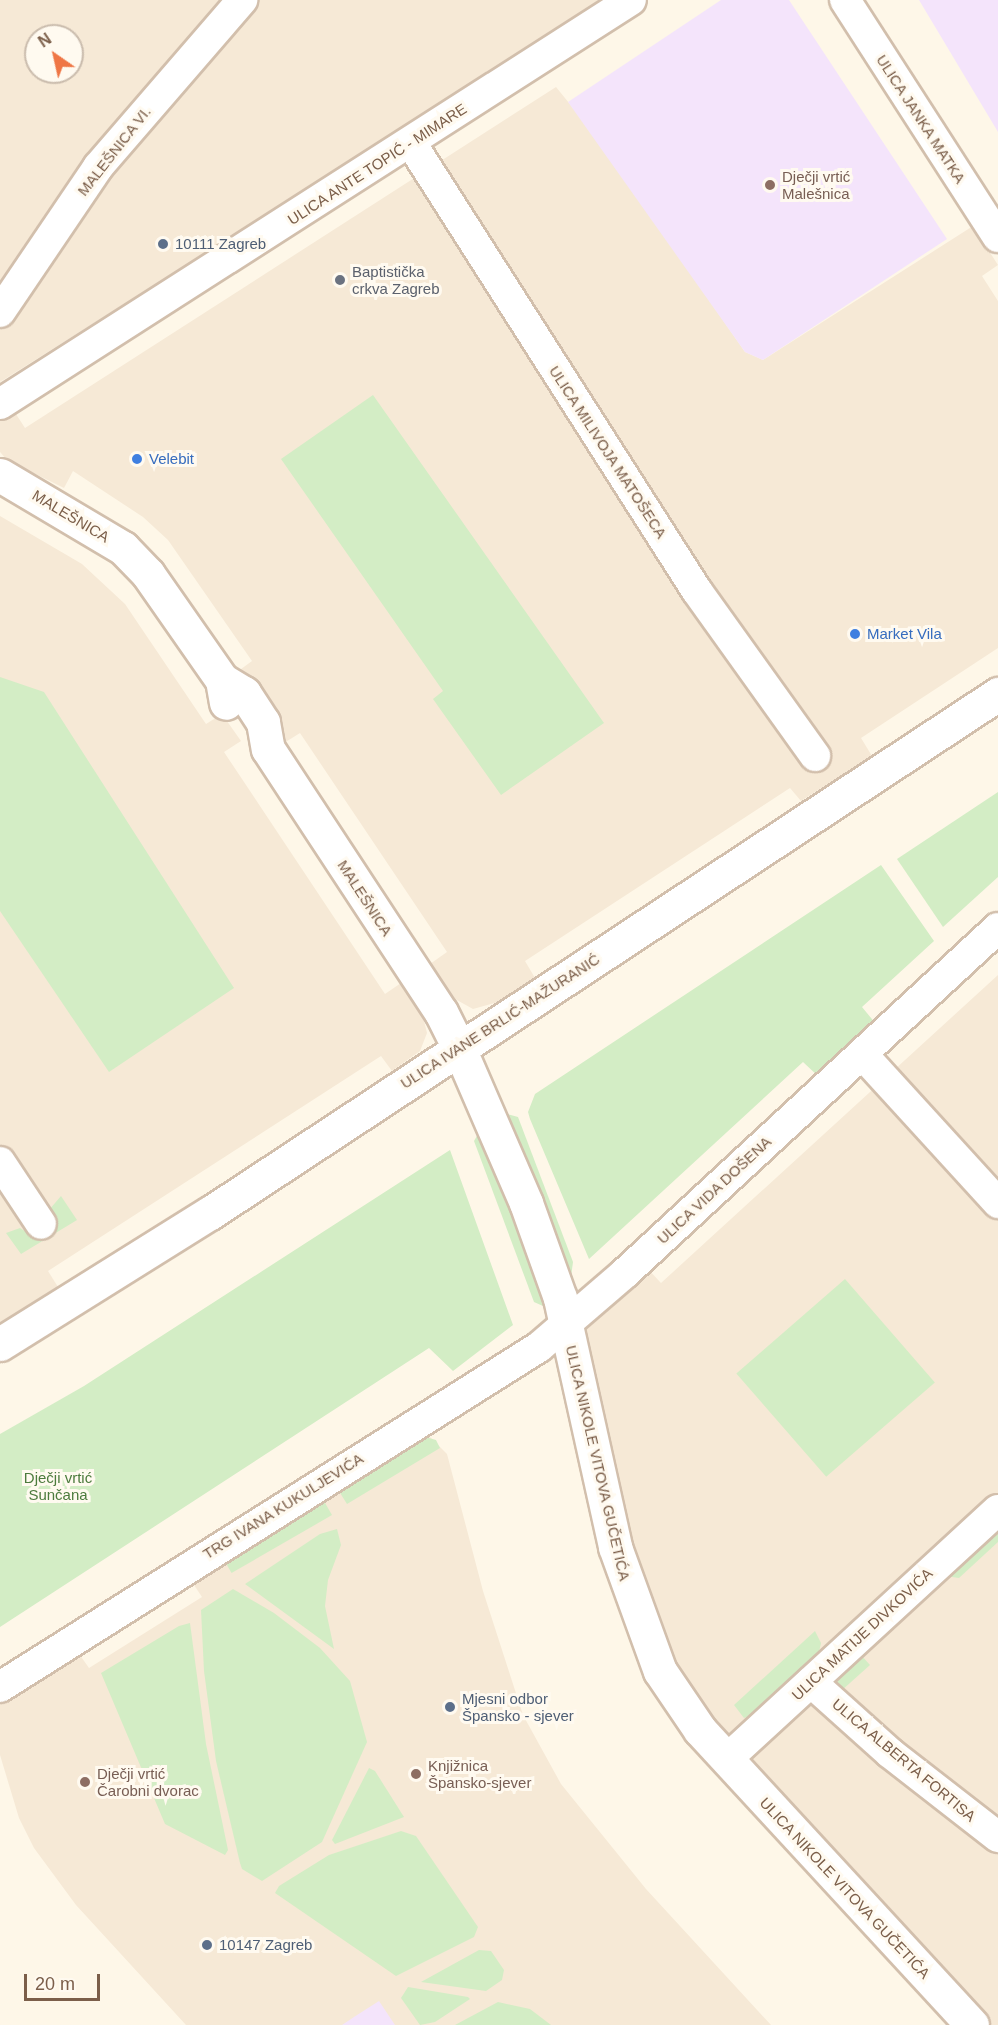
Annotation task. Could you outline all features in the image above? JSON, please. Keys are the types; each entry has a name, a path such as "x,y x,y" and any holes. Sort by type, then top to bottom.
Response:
{"street":[{"name":"MALEŠNICA VI.","path":"0,312 98,167 242,0"},
{"name":"ULICA ANTE TOPIĆ - MIMARE","path":"0,404 411,143 631,0"},
{"name":"ULICA JANKA MATKA","path":"844,0 998,237"},
{"name":"ULICA MILIVOJA MATOŠECA","path":"411,143 697,591 814,756"},
{"name":"MALEŠNICA","path":"0,475 123,548 148,574 222,680 244,693 264,722 268,749 441,1011 459,1048"},
{"name":"ULICA IVANE BRLIĆ-MAŽURANIĆ","path":"0,1344 210,1213 998,694"},
{"name":"ULICA VIDA DOŠENA","path":"566,1326 998,928"},
{"name":"ULICA NIKOLE VITOVA GUČETIĆA","path":"459,1048 526,1203 560,1298 615,1546 636,1615 660,1671 675,1698 727,1759 972,2025"},
{"path":"862,1054 998,1203"},
{"path":"0,1162 40,1224"},
{"name":"TRG IVANA KUKULJEVIĆA","path":"0,1687 539,1347 566,1326"},
{"name":"ULICA MATIJE DIVKOVIĆA","path":"727,1759 998,1509"},
{"name":"ULICA ALBERTA FORTISA","path":"811,1682 890,1753 998,1838"}],"shaded area":[{"path":"0,0 608,0 0,382"},
{"name":"Dječji vrtić Malešnica","path":"721,0 789,0 947,239 763,360 745,352 568,102"},
{"path":"919,0 998,0 998,132"},
{"path":"556,87 591,130 745,352 763,360 973,226 998,265 982,276 998,301 998,648 861,738 872,756 801,801 790,788 525,961 535,978 498,1002 473,1009 455,999 430,964 447,952 300,733 284,743 237,672 252,661 168,540 143,517 73,471 64,488 7,460 0,452 0,421 14,411 25,428"},
{"path":"0,516 82,564 125,604 206,724 222,714 241,741 224,752 385,994 401,983 423,1017 427,1033 420,1051 392,1071 381,1056 48,1271 58,1287 0,1323"},
{"path":"998,975 998,2025 987,2025 699,1707 663,1645 635,1563 584,1334 587,1322 647,1268 661,1283"},
{"path":"430,1437 447,1454 483,1591 523,1715 561,1784 646,1889 771,2025 186,2025 76,1905 34,1848 19,1818 0,1755 0,1699 77,1651 89,1668 202,1597 190,1579"},
{"path":"379,2001 395,2025 342,2025 354,2017"}],"green space":[{"path":"373,395 604,723 501,795 433,699 443,691 281,459"},
{"path":"0,677 44,692 234,988 109,1072 0,911"},
{"path":"998,792 998,877 943,927 897,859"},
{"path":"881,865 934,941 862,1007 876,1024 819,1077 803,1062 589,1259 530,1119 528,1112 535,1094"},
{"path":"504,1113 518,1117 573,1262 571,1277"},
{"path":"481,1129 542,1294 543,1306 534,1302 474,1141"},
{"name":"Dječji vrtić Sunčana","path":"450,1150 513,1325 453,1371 429,1348 0,1627 0,1434 84,1386"},
{"path":"61,1196 77,1220 21,1254 6,1233 20,1228 34,1237 54,1225 49,1210"},
{"path":"845,1279 935,1382 826,1477 736,1373"},
{"path":"422,1436 436,1440 440,1448 347,1504 337,1488"},
{"path":"321,1496 332,1515 232,1573 221,1554"},
{"path":"998,1527 998,1542 959,1578 945,1576"},
{"path":"337,1529 341,1545 328,1580 325,1606 334,1649 245,1584 320,1534"},
{"path":"233,1589 274,1613 320,1648 350,1681 367,1742 322,1842 262,1881 242,1869 240,1863 216,1761 204,1671 201,1610"},
{"path":"190,1623 206,1744 228,1850 225,1855 165,1824 101,1673 179,1626"},
{"path":"815,1631 821,1643 818,1657 756,1713 744,1718 734,1705"},
{"path":"860,1654 870,1665 841,1691 833,1682"},
{"path":"369,1768 375,1771 404,1817 335,1844 332,1840"},
{"path":"401,1831 416,1836 478,1927 474,1937 396,1976 275,1893 279,1886 329,1855"},
{"path":"479,1950 491,1951 504,1970 502,1980 486,1991 421,1982"},
{"path":"408,1987 470,1999 435,2022 420,2025 401,1998"},
{"path":"498,2002 530,2009 551,2025 455,2025"}],"place":[{"name":"Dječji vrtić Malešnica","path":"770,185"},
{"name":"10111 Zagreb","path":"163,244"},
{"name":"Baptistička crkva Zagreb","path":"340,280"},
{"name":"Velebit","path":"137,459"},
{"name":"Market Vila","path":"855,634"},
{"name":"Mjesni odbor Špansko - sjever","path":"450,1707"},
{"name":"Knjižnica Špansko-sjever","path":"416,1774"},
{"name":"Dječji vrtić Čarobni dvorac","path":"85,1782"},
{"name":"10147 Zagreb","path":"207,1945"}]}
